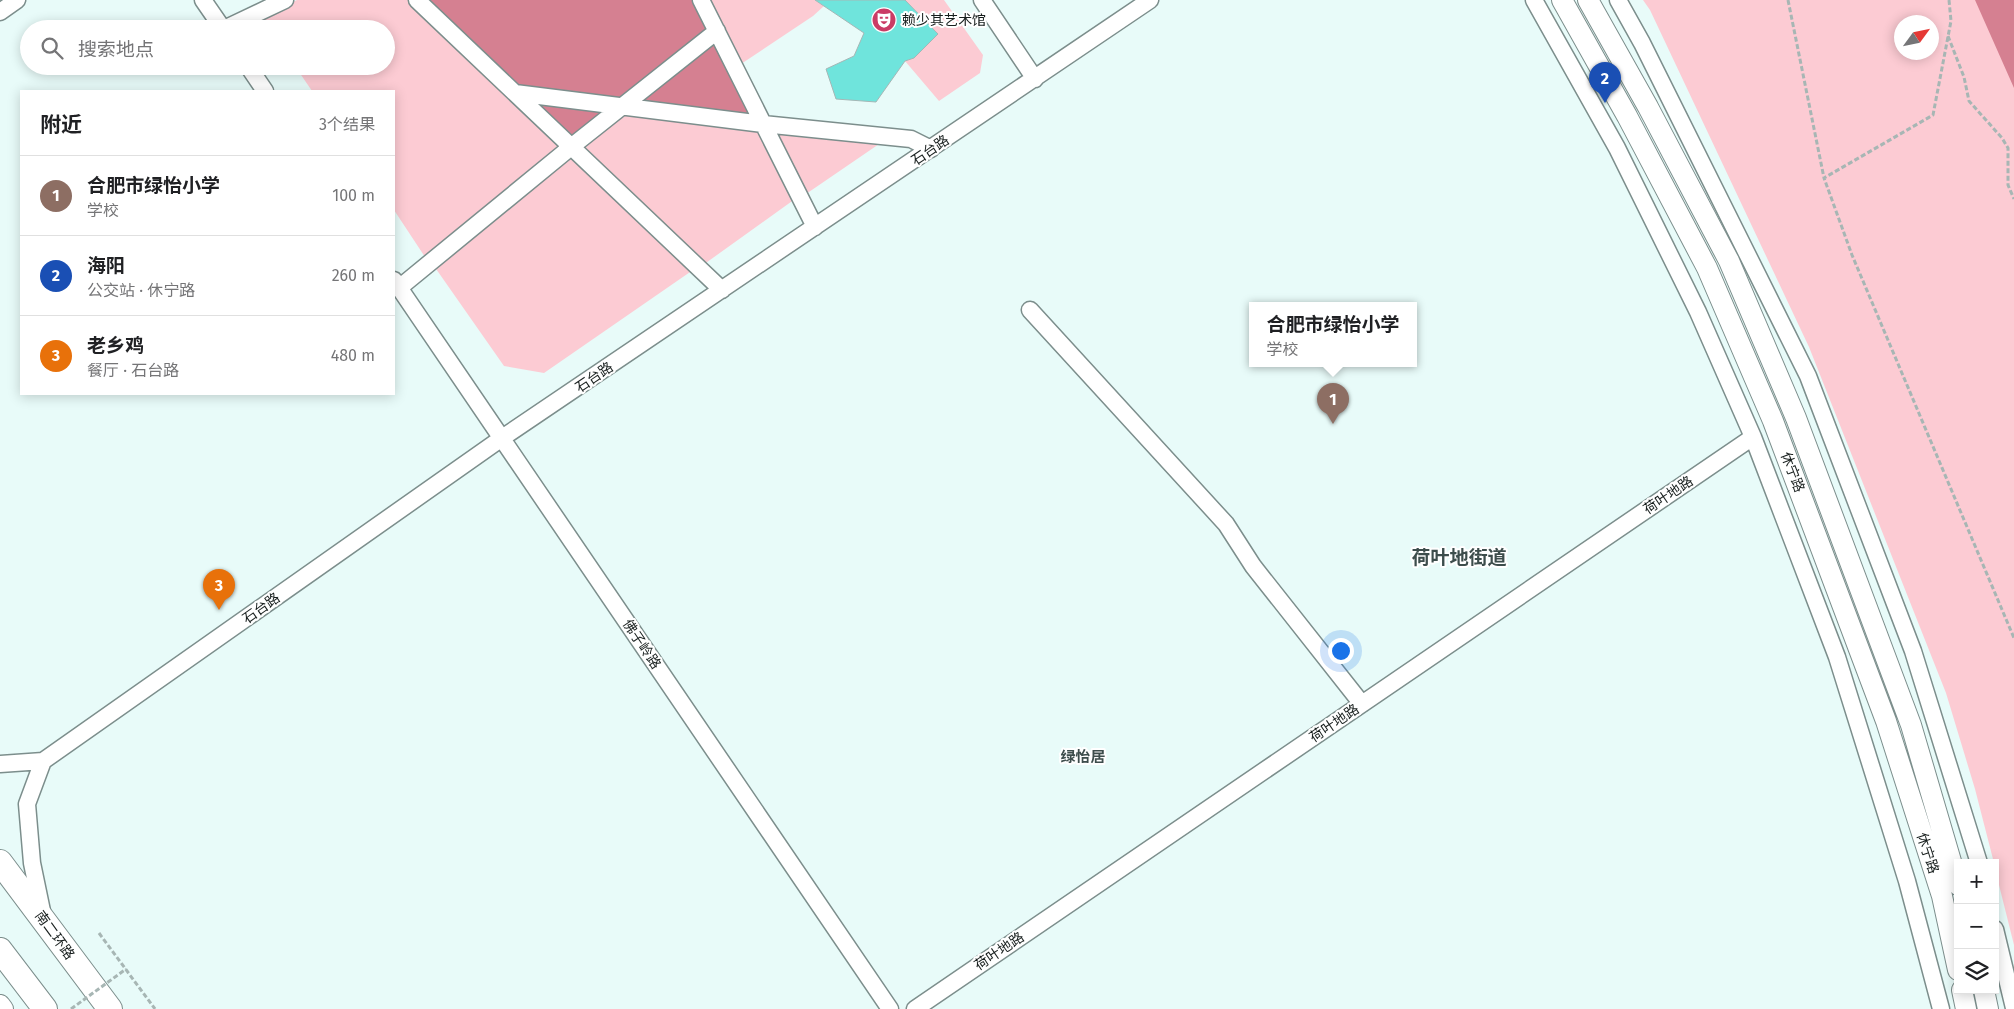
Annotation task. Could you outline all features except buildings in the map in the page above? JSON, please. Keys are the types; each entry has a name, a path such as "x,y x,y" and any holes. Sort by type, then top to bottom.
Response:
{"highway":[{"name":"南二环路","path":"0,862 110,1009"},
{"path":"0,950 45,1009"}],"main road":[{"name":"休宁路","path":"1562,0 1627,116 1707,268 1774,421 1886,721 1942,896 1954,952"},
{"name":"休宁路","path":"1588,0 1648,107 1729,261 1796,418 1910,725 1954,872"},
{"path":"1963,994 1966,1009"},
{"path":"1985,994 1988,1009"},
{"path":"0,1005 2,1009"}],"street":[{"path":"0,12 17,0"},
{"path":"203,0 217,20"},
{"path":"242,20 285,0"},
{"path":"417,0 722,290"},
{"path":"701,0 815,227"},
{"path":"982,0 1035,79"},
{"name":"石台路","path":"43,761 502,438 1150,0"},
{"path":"1534,0 1617,148 1698,312 1753,437 1837,657 1907,881 1941,1009"},
{"path":"1618,0 1642,43 1808,376 1913,651 1978,859"},
{"path":"397,284 717,31"},
{"path":"254,75 264,90"},
{"path":"515,93 624,105 764,124 911,139 931,149"},
{"name":"佛子岭路","path":"397,284 890,1009"},
{"path":"1030,310 1226,524 1253,566 1362,704"},
{"name":"荷叶地路","path":"915,1009 1753,437"},
{"path":"0,764 43,761 27,804 32,862 43,918"},
{"path":"1999,946 2014,1008"}],"path":[{"path":"1788,0 1824,178 1852,255 2014,638"},
{"path":"1824,178 1933,115 1951,21 1949,0"},
{"path":"1948,36 1964,77 1969,101 2002,138 2008,148 2008,185 2014,199"},
{"path":"99,933 155,1009"},
{"path":"71,1009 126,969"}],"shaded area":[{"path":"297,0 410,0 562,146 425,257 395,212 395,90 311,90 301,75 395,75 395,20 263,20 261,17"},
{"path":"424,0 695,0 710,29 571,139"},
{"path":"709,0 815,0 824,6 813,16 741,64"},
{"path":"905,0 944,0 983,55 980,73 939,101 905,61 914,58 938,34"},
{"path":"1643,0 2014,0 2014,945 1999,885 1999,859 1993,859 1975,789 1946,693 1809,347 1650,10"},
{"path":"1975,0 2014,0 2014,88"},
{"path":"716,40 757,120 634,105"},
{"path":"629,109 759,125 795,199 703,265 581,147"},
{"path":"774,129 882,142 806,194"},
{"path":"571,155 693,270 544,373 504,366 434,266"}],"place":[{"name":"赖少其艺术馆","path":"884,20"},
{"name":"海阳","path":"1605,103"},
{"name":"合肥市绿怡小学","path":"1333,424"},
{"name":"老乡鸡","path":"219,610"}],"district":[{"name":"荷叶地街道","path":"1459,557"},
{"name":"绿怡居","path":"1083,757"}]}
